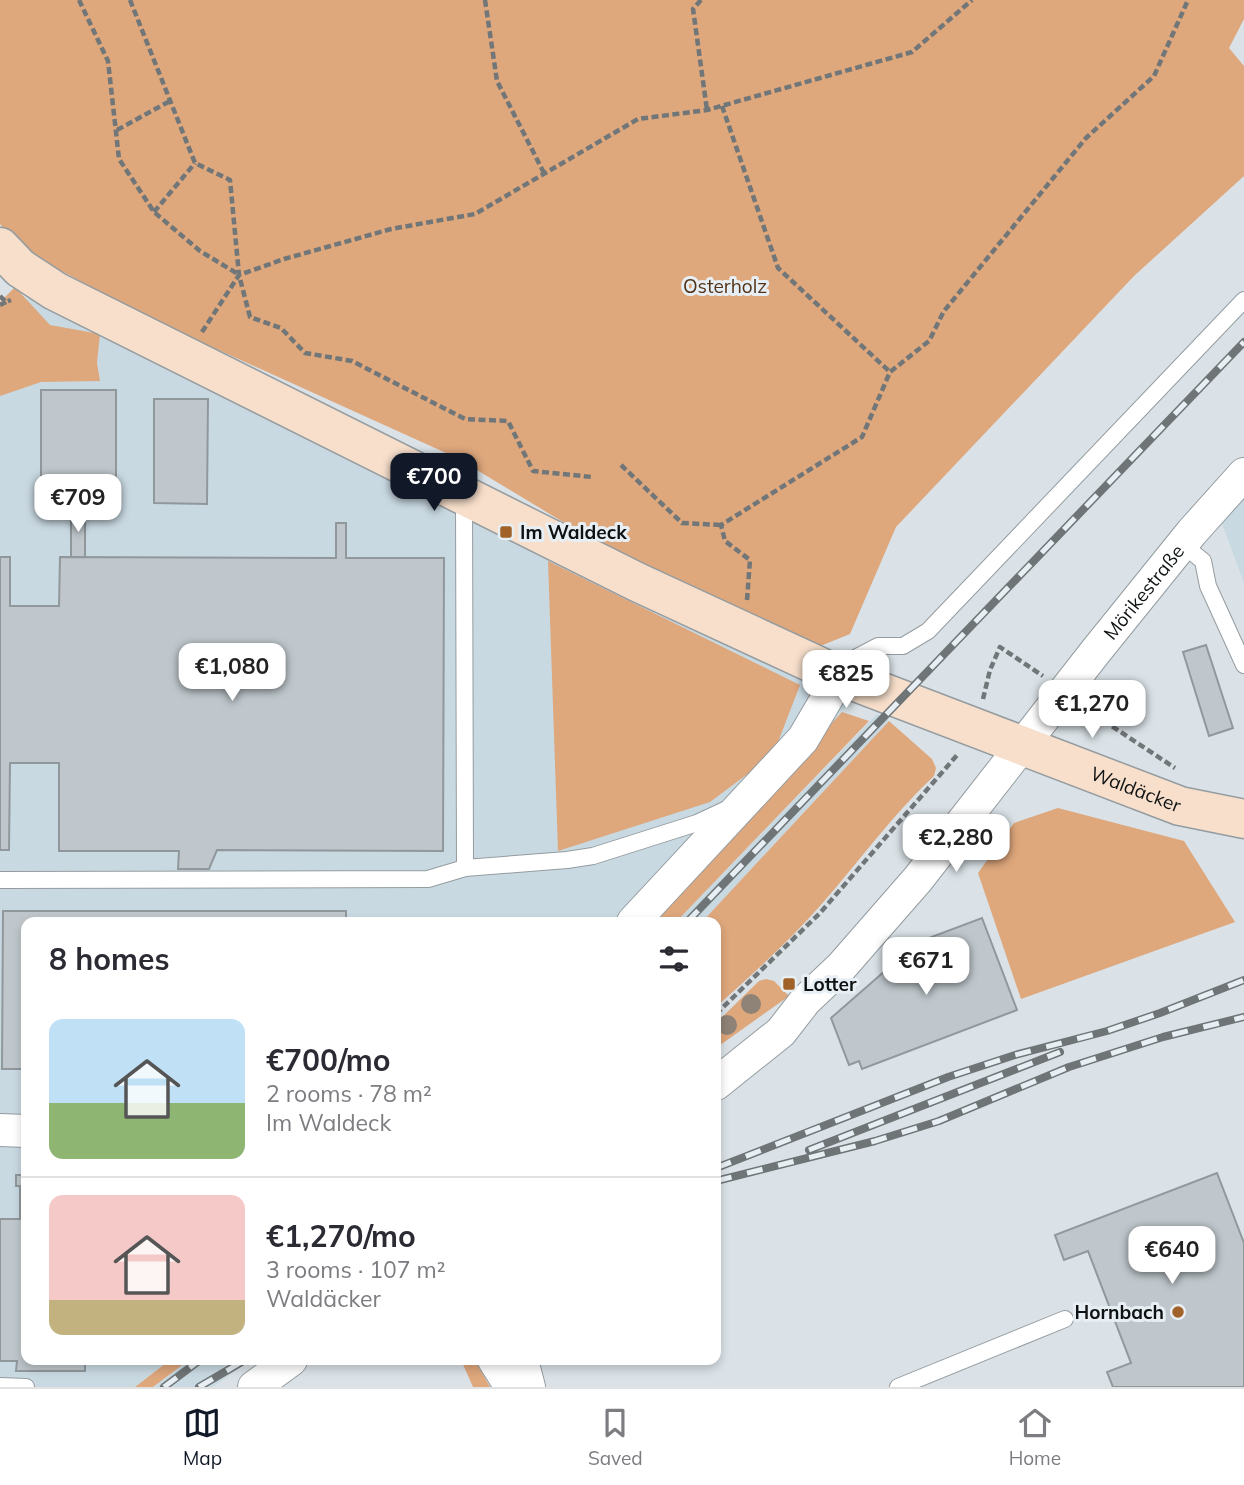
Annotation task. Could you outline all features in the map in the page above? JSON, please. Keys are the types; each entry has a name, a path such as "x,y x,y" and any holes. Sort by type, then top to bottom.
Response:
{"street":[{"path":"0,247 20,268 55,291 637,582 857,683 638,917"},
{"name":"Mörikestraße","path":"721,1080 781,1032 805,1001 842,966 918,879 1182,544 1244,474"},
{"name":"Waldäcker","path":"857,683 1180,806 1244,819"},
{"name":"Mörikestraße","path":"721,1055 805,1001"},
{"path":"0,1130 21,1130"},
{"path":"254,1387 284,1365"},
{"path":"497,1365 512,1387"},
{"path":"523,1365 529,1387"}],"lane":[{"path":"857,683 858,657 878,646 903,646 928,631 1244,300"},
{"path":"464,495 465,868"},
{"path":"1182,544 1203,561 1208,586 1244,665"},
{"path":"0,880 428,879 465,868 593,856 697,823 748,799"},
{"path":"898,1387 1065,1319"},
{"path":"0,1387 26,1387"}],"path":[{"path":"79,0 108,61 118,159 154,212 200,251 239,275"},
{"path":"130,0 195,163 230,180 239,275 250,317 281,328 305,353 352,361 465,419 508,421 533,471 592,477"},
{"path":"485,0 497,81 544,173"},
{"path":"701,0 693,9 707,110"},
{"path":"187,357 239,275 284,259 391,229 474,214 638,119 707,110 912,52 972,0"},
{"path":"621,465 682,523 721,525 862,437 890,372 929,341 944,311 1086,138 1154,76 1188,0"},
{"path":"117,130 170,101"},
{"path":"722,106 778,268 890,372"},
{"path":"154,212 195,163"},
{"path":"0,305 6,302"},
{"path":"721,525 725,541 750,560 746,605 737,629"},
{"path":"1000,648 1064,691 1089,712 1176,768"},
{"path":"721,1009 820,912 904,813 947,769"}],"shaded area":[{"path":"39,298 863,685 833,723 655,917 21,917 21,1365 164,1365 135,1387 0,1387 0,305 17,299"},
{"path":"1244,496 1244,583 1221,521"},
{"path":"877,714 889,721 707,917 681,917"},
{"path":"182,1365 225,1365 219,1371 230,1365 244,1365 213,1387 153,1387"}],"green space":[{"name":"Osterholz","path":"0,0 1244,0 1244,19 1229,48 1244,66 1244,176 1134,276 896,527 850,634 808,651 573,528 457,458 159,323 22,250 0,224"},
{"path":"15,287 50,325 100,334 97,363 100,381 41,382 0,396 0,302"},
{"path":"548,561 800,685 773,755 710,802 558,851"},
{"path":"842,712 869,721 681,917 655,917"},
{"path":"889,721 932,759 936,768 934,776 889,823 808,919 721,1002 721,917 707,917"},
{"path":"1058,808 1184,841 1235,922 1021,999 978,873 1014,823"},
{"path":"759,981 774,981 789,996 721,1044 721,1018"},
{"path":"164,1365 182,1365 153,1387 135,1387"},
{"path":"463,1365 478,1365 490,1387 473,1387"}],"building":[{"path":"41,390 116,390 116,512 41,512"},
{"path":"154,399 208,399 207,504 154,503"},
{"path":"71,512 85,512 85,557 71,557"},
{"path":"336,523 346,523 346,558 444,558 443,851 217,850 209,869 178,869 179,851 59,851 59,763 10,763 9,850 0,850 0,557 10,557 10,606 59,606 60,557 336,558"},
{"path":"1206,645 1233,728 1209,736 1183,652"},
{"path":"3,911 346,911 346,917 21,917 21,1069 2,1069"},
{"path":"982,918 1017,1010 862,1069 859,1061 849,1065 831,1018 918,942"},
{"name":"Hornbach","path":"1217,1173 1244,1243 1244,1387 1113,1387 1107,1372 1131,1363 1088,1251 1064,1260 1055,1235"},
{"path":"16,1175 21,1175 21,1365 85,1365 85,1371 16,1371 17,1361 0,1361 0,1219 20,1219 20,1186 16,1186"}],"railway":[{"path":"692,917 1244,342"},
{"path":"721,1166 948,1077 1015,1055 1107,1031 1244,980"},
{"path":"721,1180 875,1141 939,1121 1069,1067 1163,1037 1244,1017"},
{"path":"809,1150 1060,1052"},
{"path":"164,1387 193,1365"},
{"path":"199,1387 236,1365"}],"place":[{"name":"Im Waldeck","path":"506,532"},
{"name":"Lotter","path":"789,984"},
{"name":"Hornbach","path":"1178,1312"}]}
